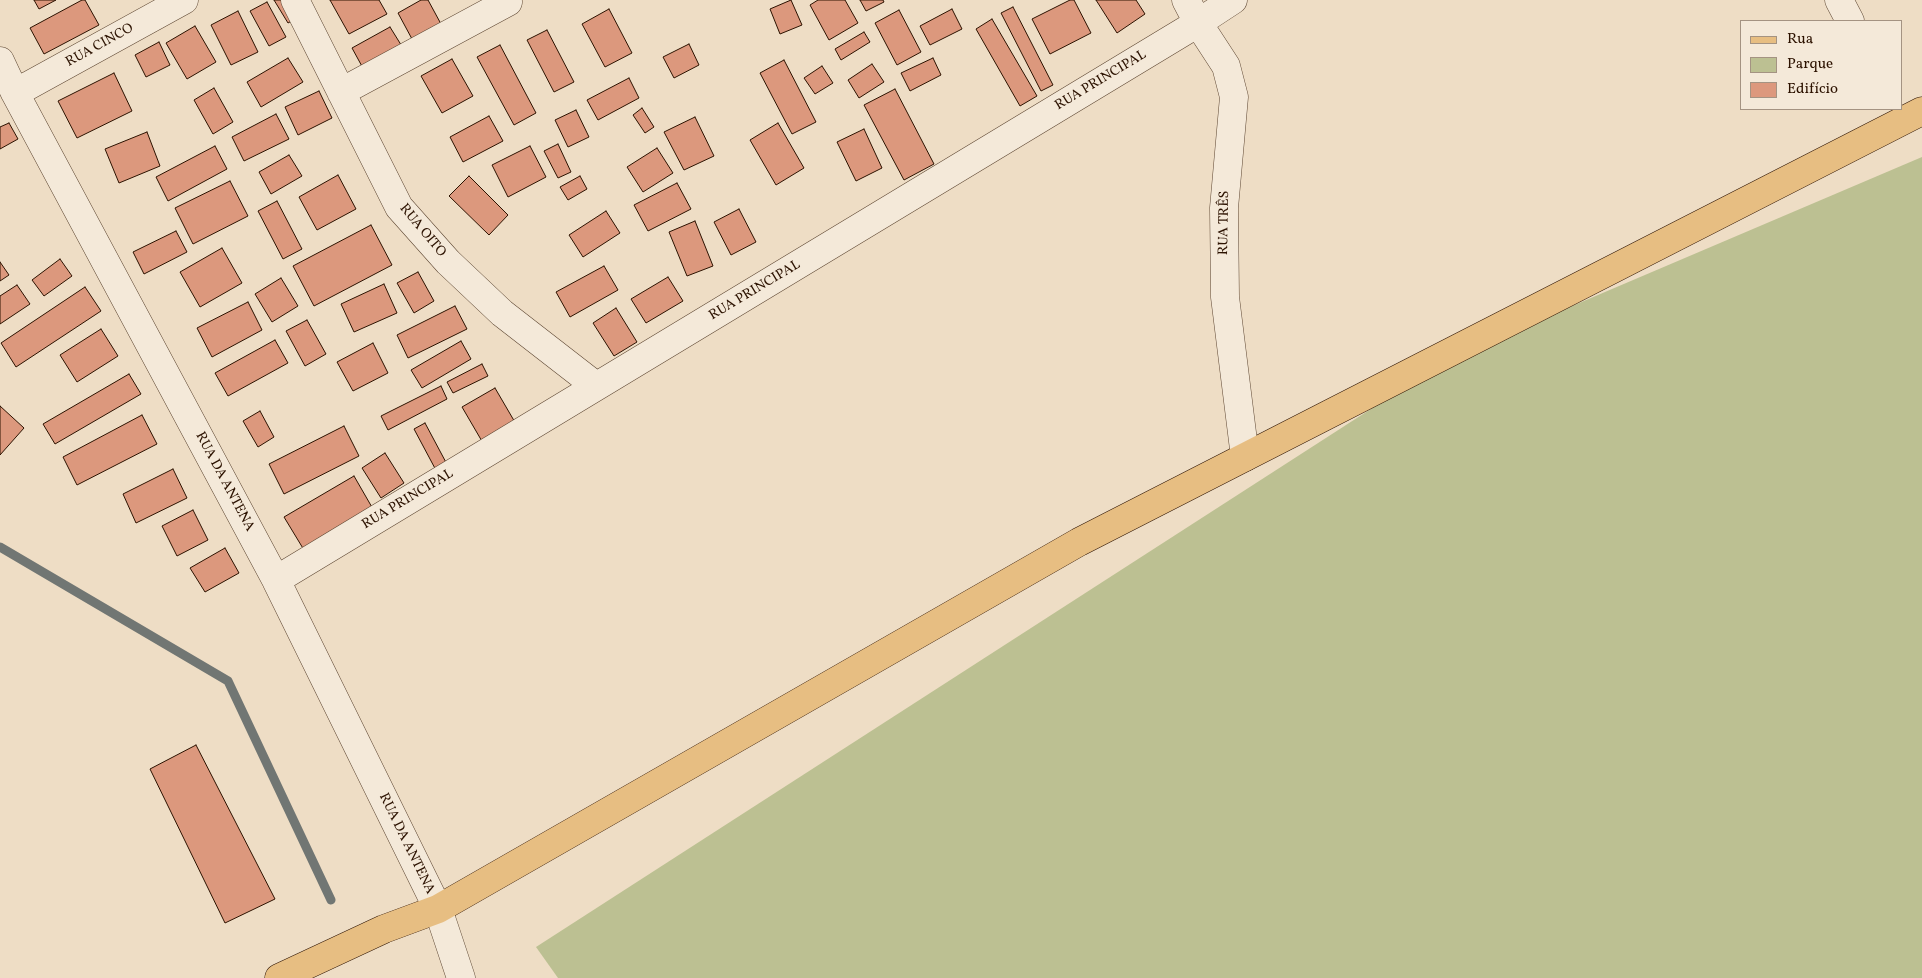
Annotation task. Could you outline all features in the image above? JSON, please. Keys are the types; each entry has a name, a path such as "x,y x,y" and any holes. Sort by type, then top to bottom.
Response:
{"main road":[{"path":"279,978 384,929 438,909 1079,542 1905,114"}],"street":[{"name":"RUA CINCO","path":"16,93 184,0"},
{"name":"RUA OITO","path":"295,0 399,207 448,262 502,312 596,386"},
{"name":"RUA PRINCIPAL","path":"276,580 596,386 1192,11 1232,0"},
{"path":"1839,0 1849,20"},
{"path":"341,92 508,2"},
{"name":"RUA TRÊS","path":"1192,11 1226,66 1234,97 1224,208 1225,297 1245,457"},
{"name":"RUA DA ANTENA","path":"0,61 276,580 438,909 461,978"}],"green space":[{"path":"1922,157 1922,978 558,978 536,947 1450,358"}],"building":[{"path":"34,0 56,0 39,9"},
{"path":"85,0 99,25 44,54 30,28"},
{"path":"274,0 289,0 299,17 288,23"},
{"path":"330,0 379,0 387,14 349,34"},
{"path":"421,0 428,0 441,24 412,39 398,13"},
{"path":"791,0 802,25 780,34 770,9"},
{"path":"818,0 845,0 858,23 829,40 810,5"},
{"path":"860,0 883,0 884,2 866,11"},
{"path":"1070,0 1074,0 1091,33 1050,54 1032,19"},
{"path":"1096,0 1136,0 1145,14 1117,33"},
{"path":"267,2 286,37 269,46 250,11"},
{"path":"1013,7 1053,85 1041,91 1001,13"},
{"path":"609,9 632,53 605,67 582,24"},
{"path":"952,9 962,29 930,45 920,26"},
{"path":"899,10 921,52 897,65 875,23"},
{"path":"238,11 258,52 231,65 211,25"},
{"path":"992,19 1037,96 1020,106 976,29"},
{"path":"195,26 216,62 187,79 166,43"},
{"path":"390,27 403,48 364,70 352,48"},
{"path":"547,30 574,82 554,92 527,40"},
{"path":"864,32 870,42 841,60 835,49"},
{"path":"159,42 170,65 146,77 135,55"},
{"path":"689,44 699,65 674,78 663,57"},
{"path":"500,45 536,113 514,125 477,57"},
{"path":"288,58 303,82 261,107 247,82"},
{"path":"933,58 941,75 910,91 901,73"},
{"path":"452,59 473,96 442,113 421,76"},
{"path":"784,60 816,122 792,134 760,73"},
{"path":"872,64 884,82 859,98 848,80"},
{"path":"822,66 833,83 815,94 804,78"},
{"path":"114,73 132,111 77,138 58,101"},
{"path":"629,78 639,98 598,120 587,100"},
{"path":"214,88 233,122 213,134 194,100"},
{"path":"895,89 934,164 904,180 864,105"},
{"path":"319,91 332,118 298,135 285,107"},
{"path":"642,108 654,127 645,133 633,115"},
{"path":"576,110 589,137 568,147 555,120"},
{"path":"276,114 289,139 244,161 232,137"},
{"path":"489,116 503,141 463,162 450,137"},
{"path":"695,117 714,156 684,170 664,132"},
{"path":"9,123 18,139 0,149 0,127"},
{"path":"778,123 804,168 776,185 750,140"},
{"path":"864,129 882,168 856,181 837,142"},
{"path":"147,132 160,166 119,183 105,149"},
{"path":"558,144 571,172 558,178 544,151"},
{"path":"215,146 227,169 168,201 156,177"},
{"path":"530,146 546,177 508,197 492,165"},
{"path":"657,148 673,173 643,192 627,167"},
{"path":"289,155 302,176 271,194 259,172"},
{"path":"338,175 356,209 317,230 299,197"},
{"path":"469,176 508,215 489,235 449,196"},
{"path":"580,176 587,189 568,200 560,187"},
{"path":"230,181 248,216 193,244 175,208"},
{"path":"677,183 691,209 648,231 634,205"},
{"path":"277,201 302,249 283,259 258,211"},
{"path":"739,209 756,242 731,255 714,222"},
{"path":"606,211 620,233 583,257 569,235"},
{"path":"695,221 713,266 687,276 669,232"},
{"path":"371,225 392,265 314,306 293,266"},
{"path":"176,231 187,252 144,274 133,252"},
{"path":"222,248 242,283 200,307 180,272"},
{"path":"60,259 72,276 44,296 32,280"},
{"path":"0,262 9,275 0,281"},
{"path":"604,266 618,290 570,317 556,292"},
{"path":"418,272 434,301 414,313 397,283"},
{"path":"668,277 683,301 646,323 631,299"},
{"path":"281,278 298,306 272,322 255,294"},
{"path":"384,284 397,313 354,332 341,304"},
{"path":"17,285 30,304 0,324 0,296"},
{"path":"85,287 101,311 16,367 1,343"},
{"path":"248,302 262,330 212,357 197,328"},
{"path":"455,306 467,329 408,358 397,335"},
{"path":"616,308 637,342 614,356 593,323"},
{"path":"307,320 326,354 305,366 286,331"},
{"path":"101,329 118,356 77,382 60,355"},
{"path":"275,340 288,363 228,396 215,373"},
{"path":"461,341 471,359 422,388 411,370"},
{"path":"373,343 388,373 353,391 337,362"},
{"path":"482,364 488,376 453,393 447,382"},
{"path":"129,374 141,394 55,444 43,424"},
{"path":"441,386 447,399 388,430 381,416"},
{"path":"495,388 516,424 483,443 462,407"},
{"path":"0,406 24,428 0,455"},
{"path":"260,411 274,437 258,447 243,421"},
{"path":"142,415 157,444 77,485 63,457"},
{"path":"425,423 449,468 438,474 414,429"},
{"path":"344,426 359,456 284,494 269,464"},
{"path":"385,453 404,483 381,498 362,468"},
{"path":"173,469 187,498 136,523 123,494"},
{"path":"354,476 373,509 304,550 284,517"},
{"path":"193,510 208,540 177,556 162,526"},
{"path":"225,548 239,573 205,592 190,568"},
{"path":"196,745 275,899 225,923 150,769"}],"waterway":[{"path":"0,547 228,681 331,900"}]}
